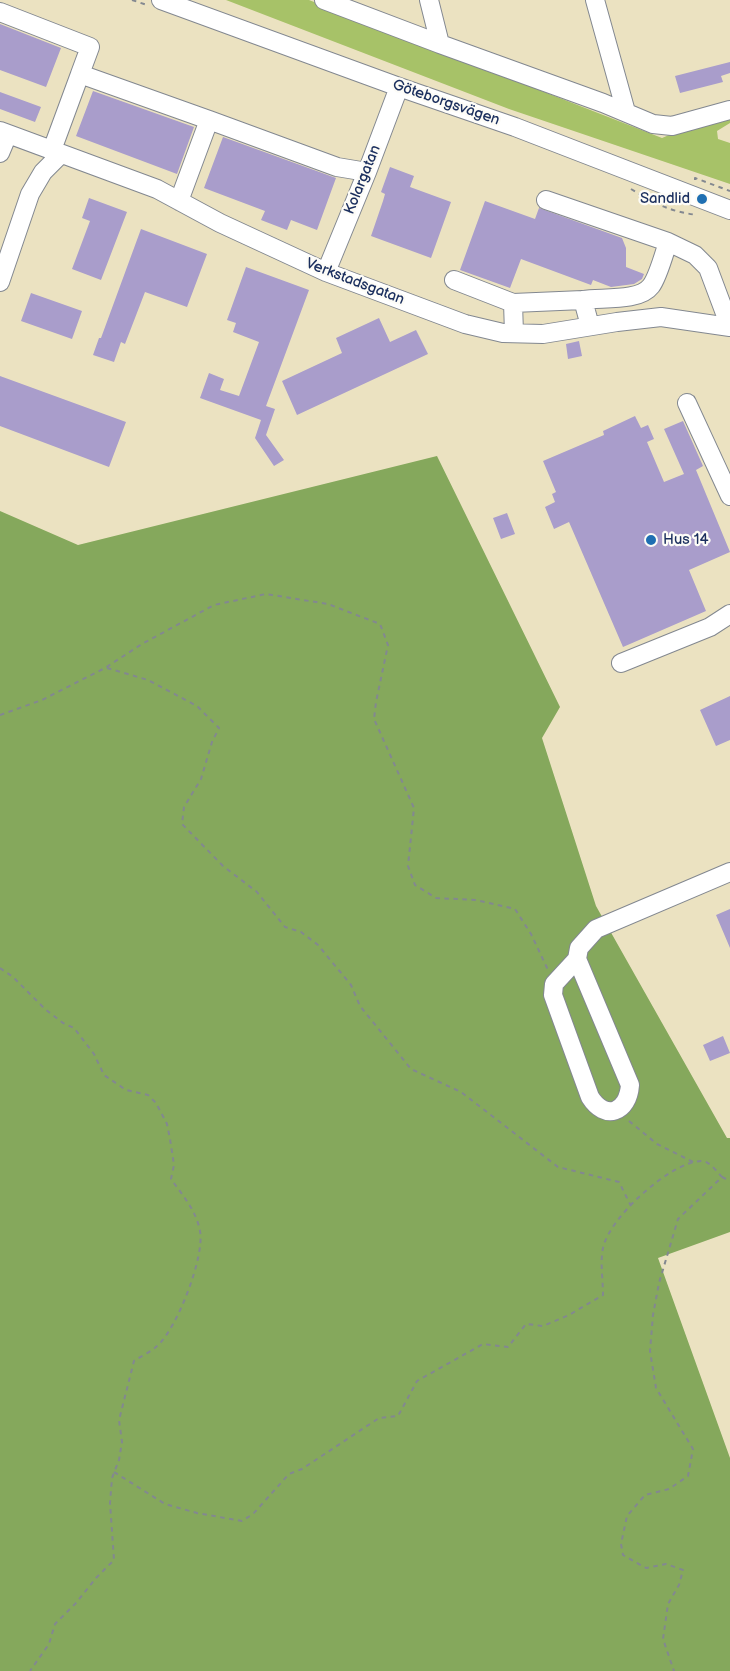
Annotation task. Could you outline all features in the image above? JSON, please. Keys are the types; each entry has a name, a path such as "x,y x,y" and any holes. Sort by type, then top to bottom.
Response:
{"street":[{"name":"Göteborgsvägen","path":"161,0 515,127 730,210"},
{"path":"324,0 626,112 642,120 672,126 730,110"},
{"path":"429,0 440,44"},
{"path":"595,0 626,112"},
{"path":"0,12 90,47 57,152 30,194 0,282"},
{"path":"80,74 337,167 367,172"},
{"name":"Kolargatan","path":"326,272 399,87"},
{"path":"179,201 209,120"},
{"path":"0,153 4,133"},
{"name":"Verkstadsgatan","path":"4,133 157,189 220,223 326,272 465,324 503,333 543,334 661,317 728,326"},
{"path":"546,200 668,242 695,255 708,268 728,326"},
{"path":"454,280 513,303 633,297 652,286 668,242"},
{"path":"583,300 590,326"},
{"path":"513,303 514,333"},
{"path":"687,403 730,496"},
{"path":"621,663 710,627 730,614"},
{"path":"577,959 630,1085 630,1095 624,1106 616,1110 604,1111 597,1108 590,1096 553,995 554,984 577,959 579,948 596,929 730,872"}],"path":[{"path":"694,182 695,178 730,191"},
{"path":"0,715 42,700 105,668 142,644 214,605 266,594 328,604 380,624 388,645 374,719 414,808 408,866 415,885 436,898 476,900 515,909 531,934 554,984"},
{"path":"105,668 148,680 197,706 219,728 212,742 201,779 184,807 182,824 223,866 257,892 285,927 301,932 318,945 351,985 360,1006 411,1069 460,1092 558,1167 619,1182 631,1206"},
{"path":"0,968 13,977 45,1009 63,1023 74,1028 94,1054 104,1076 126,1090 148,1095 156,1102 167,1124 170,1139 174,1165 171,1179 194,1210 201,1234 199,1256 192,1280 174,1326 158,1346 134,1361 119,1420 122,1442 119,1460 112,1478 110,1503 114,1560 54,1624 49,1644 30,1671"},
{"path":"616,1110 657,1144 694,1163"},
{"path":"114,1472 165,1503 197,1513 243,1521 253,1514 289,1473 302,1469 379,1418 398,1416 417,1381 483,1344 508,1347 526,1324 543,1326 569,1315 603,1295 603,1247 617,1219 644,1192 682,1166 702,1161 711,1164 722,1178 730,1180"},
{"path":"674,1671 663,1639 668,1604 679,1585 683,1570 666,1564 646,1568 623,1555 621,1544 627,1516 645,1495 669,1490 688,1476 693,1449 656,1388 650,1351 653,1315 659,1283 678,1219 722,1178"}],"green space":[{"path":"226,0 309,0 662,138 690,126 730,115 730,123 717,131 718,139 730,143 730,184 509,109"},
{"path":"437,456 560,707 542,738 596,906 727,1138 730,1138 730,1232 658,1258 730,1458 730,1671 0,1671 0,511 78,545"}],"building":[{"path":"0,24 61,48 46,87 0,70"},
{"path":"730,62 730,73 721,76 723,82 680,93 675,76"},
{"path":"93,91 194,127 177,174 76,136"},
{"path":"0,92 41,107 35,122 0,109"},
{"path":"223,137 336,178 317,230 291,220 287,230 261,220 265,211 204,188"},
{"path":"390,167 414,176 410,187 451,202 431,258 371,236 385,194 381,192"},
{"path":"89,198 127,212 101,280 72,269 90,221 82,218"},
{"path":"485,201 535,219 539,208 622,238 626,248 626,267 644,274 642,279 634,284 611,287 593,280 591,285 521,259 510,288 460,270"},
{"path":"141,229 207,254 187,307 145,292 125,344 121,342 114,362 93,355"},
{"path":"246,267 309,290 266,406 275,409 266,435 284,460 274,466 255,438 261,420 200,398 209,373 224,379 220,390 239,396 259,342 233,332 236,323 227,320"},
{"path":"31,293 82,311 72,339 21,321"},
{"path":"379,318 390,342 416,330 428,354 297,415 282,381 342,353 336,338"},
{"path":"579,341 582,356 568,359 566,344"},
{"path":"0,376 126,422 109,467 0,426"},
{"name":"Hus 14","path":"635,416 641,428 648,425 654,439 647,442 664,482 684,474 664,429 683,421 703,466 696,470 730,552 689,570 706,611 623,647 569,522 554,529 545,507 555,502 552,494 556,492 543,461 604,435 603,431"},
{"path":"507,513 515,534 501,539 493,518"},
{"path":"730,696 730,740 716,746 700,710"},
{"path":"730,909 730,948 716,915"},
{"path":"723,1036 730,1053 710,1061 703,1045"}],"place":[{"name":"Sandlid","path":"702,199"},
{"name":"Hus 14","path":"651,540"}]}
